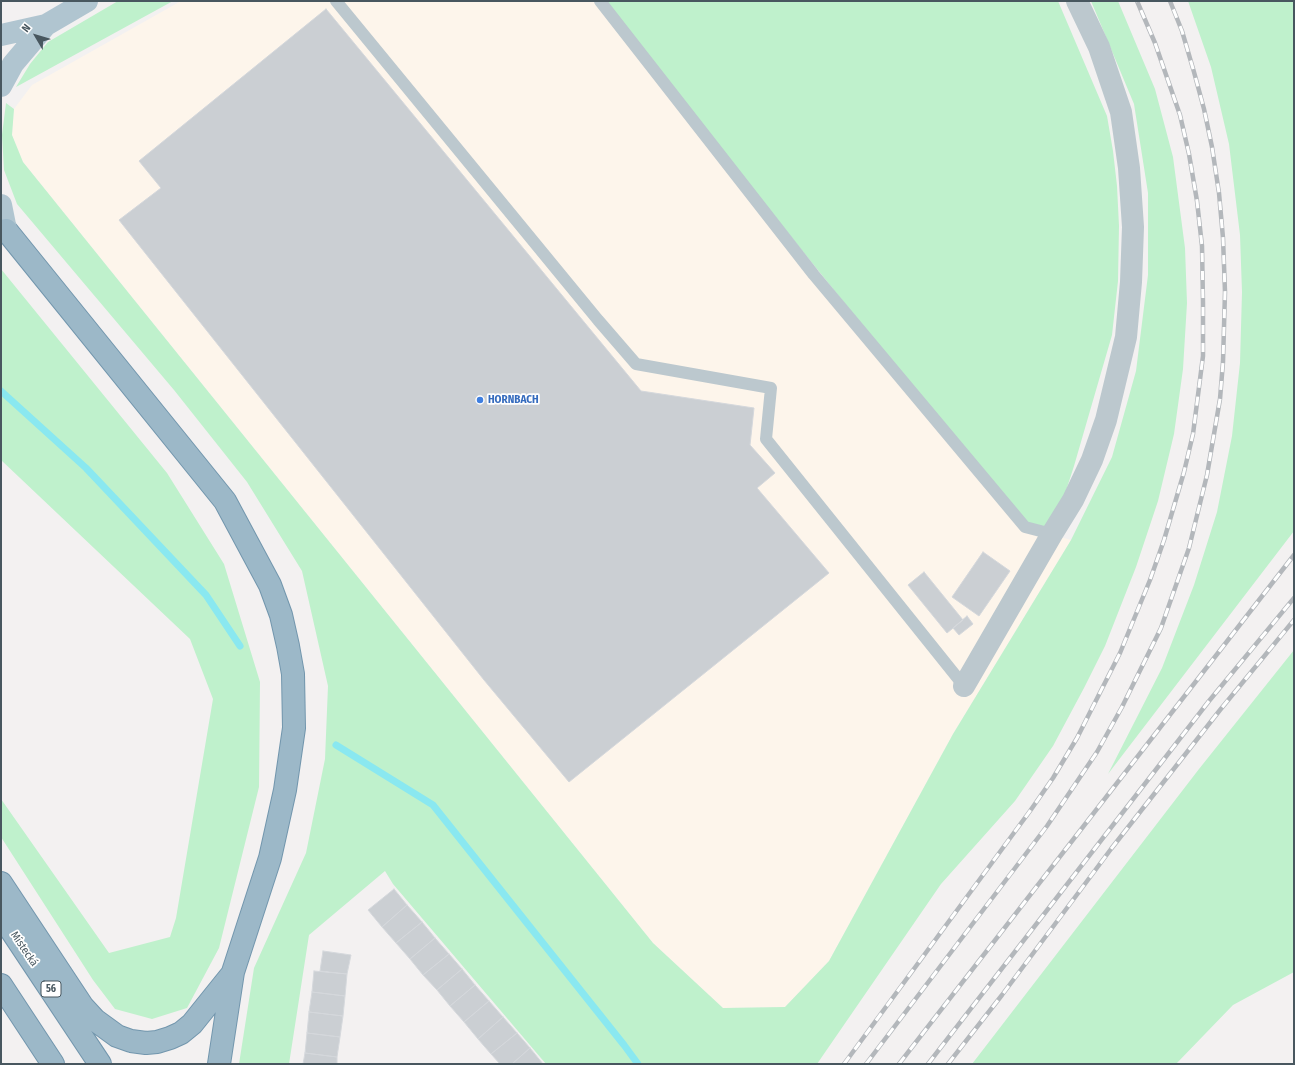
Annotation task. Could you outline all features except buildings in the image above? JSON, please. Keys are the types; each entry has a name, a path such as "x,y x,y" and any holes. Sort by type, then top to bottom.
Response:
{"highway":[{"path":"4,228 225,501 270,585 281,615 293,674 294,728 285,790 270,858 234,972 219,1064"},
{"path":"1,883 83,1007 94,1020 117,1036 131,1041 146,1043 157,1042 182,1033 192,1024 234,972"},
{"name":"Místecká","path":"1,915 100,1064"},
{"path":"1,985 53,1064"}],"main road":[{"path":"1,36 46,25 87,1"},
{"path":"1,86 13,64 46,25"},
{"path":"1,205 4,228"}],"street":[{"path":"964,686 1073,500 1092,460 1106,420 1126,338 1131,282 1133,227 1129,168 1121,112 1098,47 1077,1"}],"lane":[{"path":"336,1 598,320 636,364 771,388 766,439 964,686"},
{"path":"600,1 814,275 1025,527 1052,534"}],"shaded area":[{"path":"181,1 600,1 1025,527 1071,540 953,734 829,961 785,1007 723,1008 653,943 23,162 12,135 14,109 32,85"}],"green space":[{"path":"118,1 173,1 16,87 30,64 48,42"},
{"path":"601,1 1058,1 1107,116 1117,186 1119,226 1118,281 1112,335 1074,466 1052,534 1025,527"},
{"path":"1091,1 1118,1 1155,89 1173,157 1185,248 1187,303 1183,369 1174,434 1158,501 1136,567 1105,646 1053,746 1015,801 941,884 817,1064 546,1064 393,884 385,871 309,935 289,1064 239,1064 254,968 306,853 325,759 328,686 302,571 247,482 174,390 17,204 4,170 2,135 6,103 14,109 12,135 23,162 653,943 723,1008 785,1007 829,961 953,734 1071,540 1112,457 1136,371 1148,275 1148,193 1134,104"},
{"path":"1188,1 1294,1 1294,531 1108,774 1162,668 1194,585 1217,512 1232,436 1240,363 1242,292 1240,235 1229,144 1211,67"},
{"path":"1,269 167,473 224,564 260,682 259,787 219,948 187,1008 152,1019 115,1009 93,980 1,837 1,799 109,953 170,937 176,918 213,699 190,639 1,460"},
{"path":"1294,650 1294,972 1233,1005 1176,1064 972,1064 1199,769"}],"waterway":[{"path":"1,391 86,468 206,595 240,646"},
{"path":"336,745 433,805 638,1064"}],"railway":[{"path":"844,1064 1030,811 1053,778 1077,738 1120,653 1150,580 1164,540 1184,472 1193,434 1203,356 1202,246 1197,201 1189,154 1180,115 1155,43 1137,1"},
{"path":"866,1064 1047,826 1097,752 1122,707 1161,628 1189,548 1207,475 1220,399 1223,362 1225,292 1223,238 1219,193 1212,147 1194,72 1182,31 1170,1"},
{"path":"899,1064 1294,555"},
{"path":"928,1064 1209,701 1294,598"},
{"path":"948,1064 1002,995 1111,849 1220,710 1294,620"}],"place":[{"name":"HORNBACH","path":"480,400"}]}
